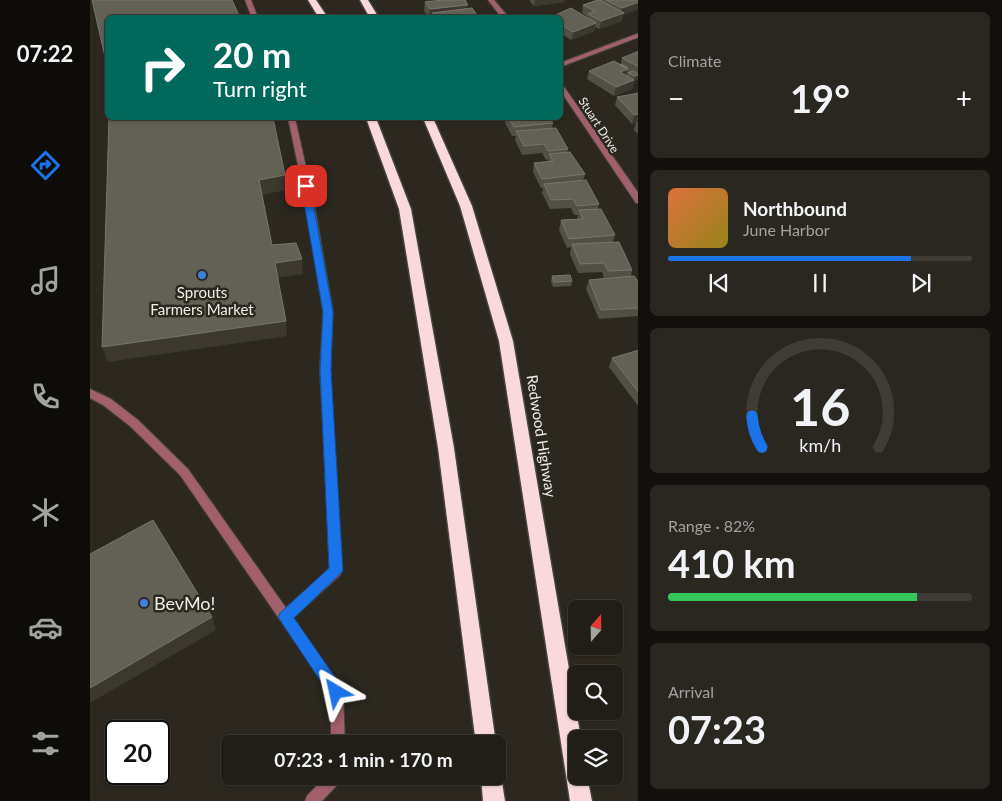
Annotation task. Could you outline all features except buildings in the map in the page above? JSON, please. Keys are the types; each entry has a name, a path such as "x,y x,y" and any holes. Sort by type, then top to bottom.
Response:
{"highway":[{"path":"312,0 322,15"},
{"path":"364,0 373,15"},
{"path":"372,120 405,209 446,448 485,735"},
{"name":"Redwood Highway","path":"429,120 466,206 506,341 569,730"},
{"path":"492,785 494,801"},
{"path":"578,785 581,801"}],"street":[{"path":"248,0 254,15"},
{"path":"491,0 504,15"},
{"path":"563,64 638,35"},
{"name":"Stuart Drive","path":"563,89 638,200"},
{"path":"285,617 336,571 326,370 328,312 310,203 291,120"},
{"path":"90,393 107,402 134,423 184,472 336,692 338,735"},
{"path":"312,801 327,785"}],"place":[{"name":"Sprouts Farmers Market","path":"202,275"},
{"name":"BevMo!","path":"144,603"}],"route":[{"path":"306,186 328,312 326,353 327,409 336,571 285,617 336,692"}]}
